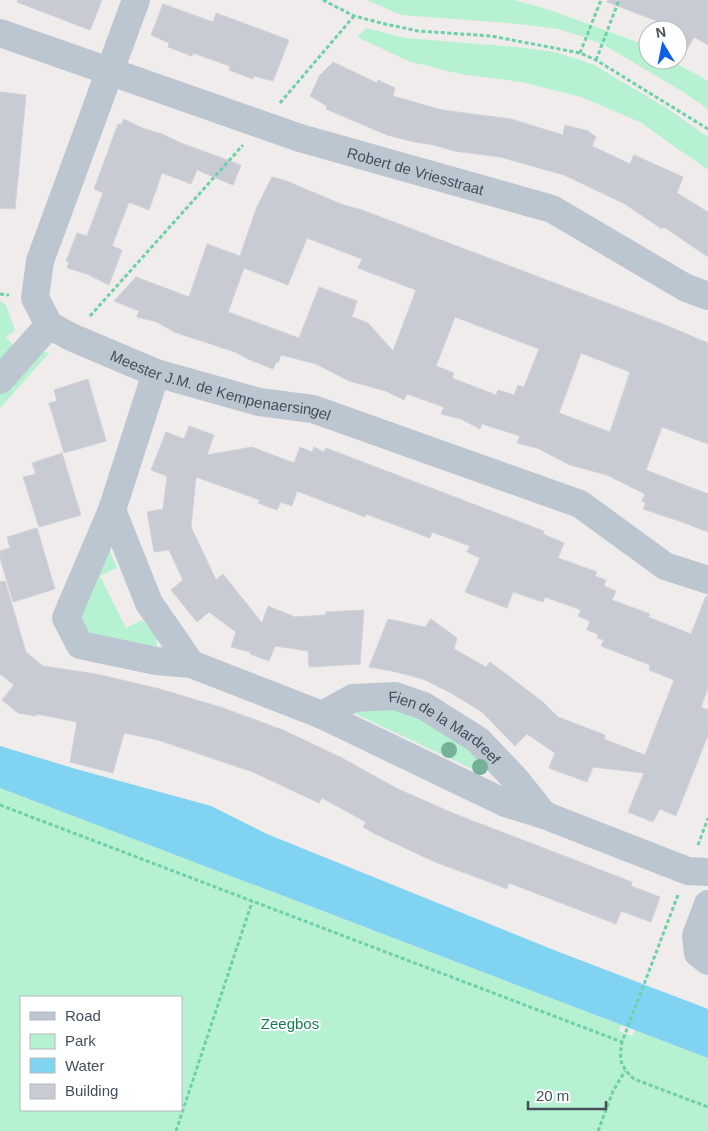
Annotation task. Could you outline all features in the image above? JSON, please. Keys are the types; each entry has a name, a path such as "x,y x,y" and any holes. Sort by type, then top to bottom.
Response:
{"street":[{"path":"0,380 60,331 35,298 40,261 136,0"},
{"name":"Robert de Vriesstraat","path":"0,33 261,125 552,209 686,288 708,296"},
{"name":"Meester J.M. de Kempenaersingel","path":"60,331 156,373 259,402 313,409 580,504 665,566 708,580"},
{"name":"Fien de la Mardreef","path":"156,373 112,510 66,618 80,645 156,661 191,664 322,715 505,803 544,815 688,871 708,872"},
{"path":"112,510 149,603 191,664"},
{"name":"Fien de la Mardreef","path":"322,715 352,698 395,696 424,706 478,740 516,780 544,815"},
{"path":"703,957 696,936 708,904"}],"path":[{"path":"323,0 354,16 418,31 491,36 580,54 596,60 708,128"},
{"path":"580,54 601,0"},
{"path":"596,60 620,0"},
{"path":"60,331 261,125 354,16"},
{"path":"0,806 622,1042"},
{"path":"176,1131 252,902"},
{"path":"647,973 622,1042 621,1064 625,1071 634,1079 708,1107"},
{"path":"598,1131 612,1091 625,1071"}],"green space":[{"path":"367,0 514,0 547,9 638,42 638,65 604,45 558,29 519,24 401,15"},
{"path":"366,28 405,38 554,52 594,65 668,109 708,137 708,170 640,122 581,97 521,82 460,74 408,61 357,37"},
{"path":"646,70 688,70 708,81 708,109"},
{"path":"0,301 6,305 15,330 6,337 17,350 0,369"},
{"path":"38,350 49,353 0,408 0,393"},
{"path":"109,548 117,568 100,576 126,628 142,620 156,637 157,645 155,649 76,632 98,549"},
{"path":"367,701 433,722 468,748 486,767 483,774 356,714 352,710"},
{"name":"Zeegbos","path":"0,788 621,1025 619,1031 632,1036 635,1030 708,1058 708,1131 0,1131"}],"water":[{"path":"0,746 211,806 267,834 559,952 708,1009 708,1058 0,788"}],"building":[{"path":"18,0 102,0 90,30 17,2"},
{"path":"608,0 708,0 708,45 694,37 688,48 688,20 654,20 607,2"},
{"path":"163,4 213,22 216,13 289,40 273,81 254,76 253,79 229,70 230,66 193,53 192,56 168,47 169,43 151,35"},
{"path":"333,62 377,83 378,80 395,88 393,96 442,110 511,119 563,135 565,125 588,131 596,137 592,146 630,164 634,155 683,177 677,193 708,212 708,257 664,227 662,229 625,204 564,175 500,157 454,151 387,135 326,109 327,106 310,96 320,75"},
{"path":"0,92 26,95 15,209 0,208"},
{"path":"124,119 142,128 241,165 233,185 197,170 191,184 162,173 149,210 129,202 112,246 122,250 109,285 87,274 67,268 69,262 66,261 77,233 87,236 103,193 94,189 118,124 121,125"},
{"path":"272,177 284,180 341,204 362,210 668,326 708,343 708,444 662,427 646,470 708,494 708,532 643,509 646,503 642,501 645,494 607,475 570,465 537,448 517,443 520,436 482,424 480,429 461,419 441,414 444,407 407,394 404,400 386,391 349,381 316,364 281,355 273,369 235,352 174,332 157,322 137,317 139,311 114,301 136,277 189,297 207,244 240,256 256,209","holes":["307,238 362,259 358,268 416,290 393,351 368,323 352,317 357,301 319,287 299,338 228,312 244,268 288,285","455,317 539,349 524,387 518,385 514,395 498,390 496,395 452,378 454,373 436,366","581,353 630,372 610,432 559,413"]},
{"path":"88,379 106,441 64,453 49,403 57,401 54,390"},
{"path":"189,426 214,435 207,455 252,447 294,463 300,447 312,452 314,447 324,452 326,448 544,531 543,534 564,543 558,558 597,572 595,576 606,580 604,586 616,591 612,600 650,614 648,617 691,634 706,596 708,596 708,688 701,707 708,710 708,735 676,816 660,809 653,822 628,812 644,773 593,767 587,782 549,768 555,753 527,734 515,746 482,712 451,693 423,679 369,667 388,619 425,627 431,619 457,638 454,649 486,667 490,662 543,702 558,717 605,735 604,739 645,755 674,680 649,670 650,665 601,646 604,640 597,638 598,634 587,630 590,621 578,616 581,610 545,597 543,602 513,592 507,608 465,592 480,558 467,552 470,546 432,532 430,538 366,514 365,517 297,491 292,506 281,502 277,510 258,503 260,500 196,477 191,527 216,580 223,574 262,623 268,606 295,617 326,615 326,612 364,610 360,664 309,667 308,651 275,646 269,661 250,654 250,652 231,647 236,632 209,612 197,622 171,590 183,580 169,550 154,552 147,512 163,509 167,476 151,470 166,432 184,439"},
{"path":"62,453 81,515 39,527 23,477 36,474 32,463"},
{"path":"37,528 55,589 13,602 0,558 0,551 10,548 7,537"},
{"path":"5,581 26,652 43,666 96,674 160,689 223,708 283,730 342,758 398,789 455,814 632,882 631,886 660,897 651,922 621,911 616,924 509,883 507,889 435,862 375,834 363,827 366,822 322,798 319,803 253,772 158,740 124,733 113,773 70,762 77,722 37,714 36,716 18,713 2,700 14,685 0,674 0,582"}]}
